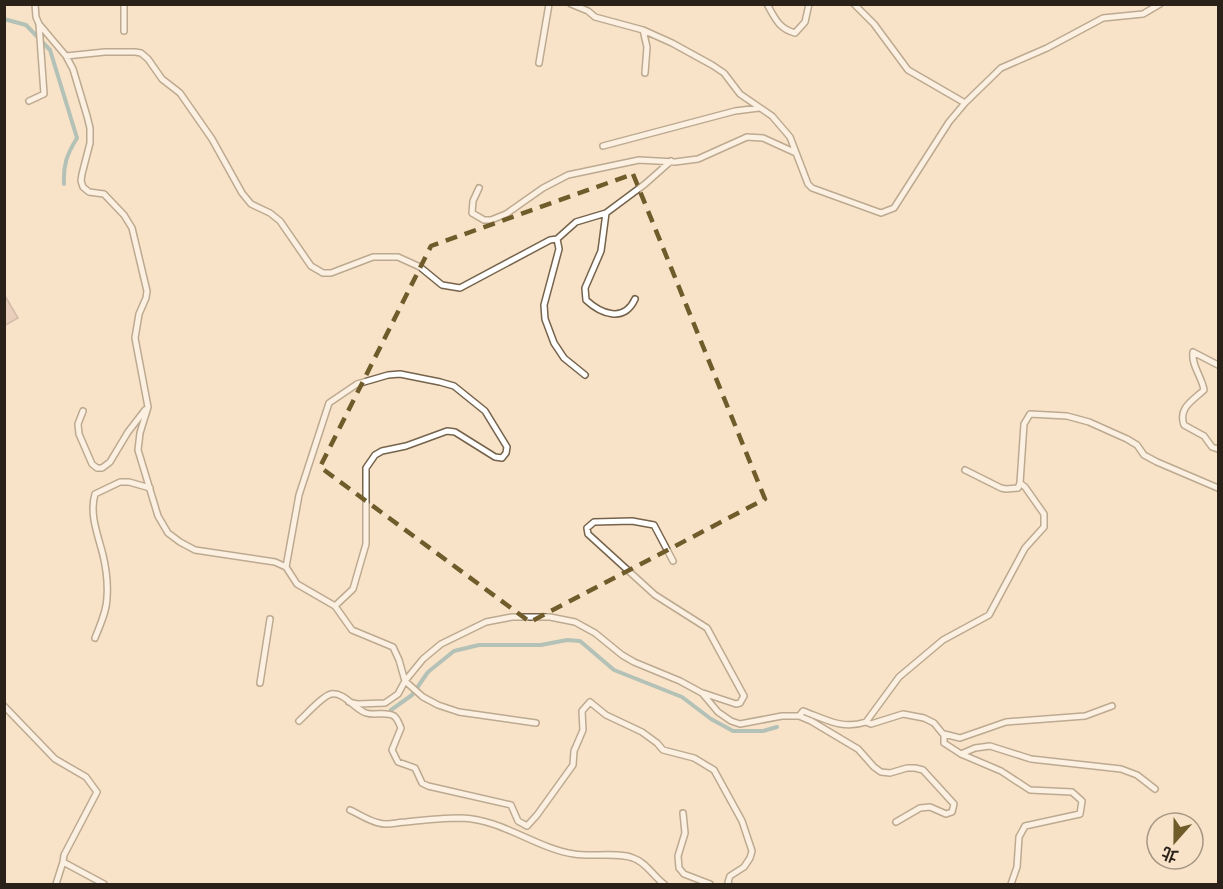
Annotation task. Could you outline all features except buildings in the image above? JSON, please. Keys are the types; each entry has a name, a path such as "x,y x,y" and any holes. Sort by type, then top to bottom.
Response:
{"lane":[{"path":"28,101 44,94 39,24 35,4"},
{"path":"124,4 124,31"},
{"path":"539,63 549,4"},
{"path":"571,4 588,11 595,17 643,30 672,43 724,73 740,94 772,116 790,137 808,184 812,188 881,213 894,208 949,122 1001,68 1047,48 1103,18 1143,14 1160,4"},
{"path":"588,11 593,4"},
{"path":"767,4 780,25 795,33 805,22 809,4"},
{"path":"854,4 874,24 908,70 965,103"},
{"path":"39,24 66,56 73,69 90,128 90,143 81,181 82,187 89,192 104,194 124,215 132,228 147,291 139,314 135,338 147,407 138,450 158,516 168,533 195,550 275,562 286,567 297,584 334,606 352,630 393,647 405,681 423,697 438,705 459,712 536,723"},
{"path":"643,30 647,47 645,72"},
{"path":"66,56 105,52 135,51 141,53 162,79 180,93 212,139 242,193 251,204 270,213 280,222 311,266 323,273 331,273 374,257 398,257 420,267 442,285 460,288 550,240 557,239 576,222 606,213 671,161"},
{"path":"603,146 735,111 759,108"},
{"path":"479,188 473,201 472,213 484,220 492,220 506,214 543,188 568,175 639,160 675,162 698,159 747,137 763,138 796,153"},
{"path":"606,213 601,251 585,288 586,300 596,309 613,315 631,307 635,299"},
{"path":"557,239 559,249 544,305 545,319 554,343 564,358 585,375"},
{"path":"1218,365 1193,352 1192,358 1203,382 1204,390 1183,411 1182,417 1184,425 1204,436 1212,447 1218,449"},
{"path":"286,567 299,495 329,403 357,384 400,374 454,386 485,411 507,447 502,458 495,457 455,432 447,431 375,455 366,468 366,544 353,589 334,606"},
{"path":"83,411 78,424 79,434 92,464 97,468 102,468 110,462 128,432 147,407"},
{"path":"965,470 1006,489 1018,488 1024,424 1030,414 1067,416 1089,422 1127,439 1137,444 1144,454 1158,462 1218,488"},
{"path":"95,638 107,605 107,595 104,558 93,516 92,504 95,494 120,482 150,488"},
{"path":"799,716 803,711 836,724 857,725 866,722 899,677 943,640 989,615 1025,548 1044,527 1044,514 1020,483"},
{"path":"349,702 385,703 398,694 405,681 423,659 441,644 486,622 512,616 550,617 574,622 595,633 634,662 702,693 736,704 740,703 744,696 707,628 655,595 588,534 587,528 594,522 632,521 654,525 673,561"},
{"path":"260,683 270,619"},
{"path":"299,722 327,695 333,693 340,694 367,714 392,715 397,718 401,728 392,750 398,762 415,768 422,783 511,806 518,821 527,826 573,765 574,751 583,730 582,711 590,702 606,715 642,732 663,750 694,758 714,770 742,821 752,851 744,867 730,876 729,885"},
{"path":"702,693 718,712 731,721 741,724 782,716 799,716 858,749 881,772 890,773 908,768 923,770 954,804 952,812 946,814 930,807 920,808 896,822"},
{"path":"4,706 55,759 86,777 97,792 64,855 56,885"},
{"path":"866,722 871,724 903,714 924,718 934,723 943,734 960,738 1006,722 1085,716 1113,706"},
{"path":"945,734 944,743 961,754 1000,771 1030,790 1072,792 1082,801 1080,814 1025,826 1019,837 1017,867 1011,885"},
{"path":"961,754 975,748 990,746 1031,759 1121,769 1137,775 1155,789"},
{"path":"350,810 381,824 462,818 485,821 571,854 631,856 642,862 664,885"},
{"path":"683,813 685,833 678,856 679,868 684,874 710,885"},
{"path":"63,862 104,885"}],"highlighted area":[{"path":"633,174 765,499 530,622 320,467 431,246"}],"waterway":[{"path":"4,19 26,25 50,50 77,138 66,160 64,184"},
{"path":"391,710 412,695 428,672 454,651 479,645 541,645 567,640 580,641 614,670 682,697 711,719 733,731 763,731 777,727"}]}
